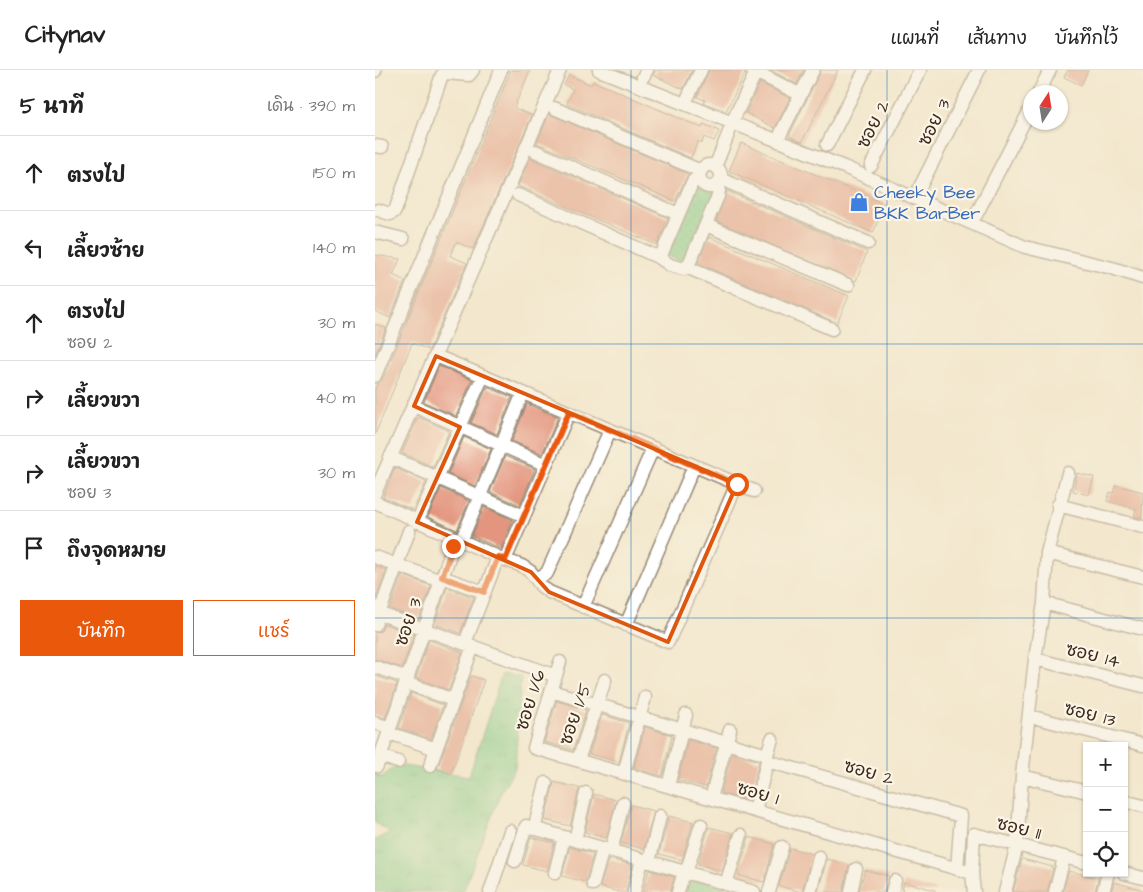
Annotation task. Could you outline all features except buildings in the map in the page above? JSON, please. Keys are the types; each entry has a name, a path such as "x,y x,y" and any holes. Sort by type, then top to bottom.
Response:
{"street":[{"path":"378,210 390,214 395,211 442,75 445,73 469,75 473,70"},
{"path":"375,376 501,70"},
{"path":"375,493 560,70"},
{"path":"599,70 734,119 1025,247 1112,268 1143,278"},
{"path":"687,97 701,70"},
{"path":"781,133 813,70"},
{"path":"827,145 865,70"},
{"name":"ซอย 2","path":"871,166 920,70"},
{"name":"ซอย 3","path":"919,189 979,70"},
{"path":"1042,85 1050,70"},
{"path":"686,267 689,264 718,196 717,177 734,119 755,71 801,95"},
{"path":"554,108 700,174 705,186 717,177"},
{"path":"976,215 1023,124"},
{"path":"535,151 678,214"},
{"path":"660,258 692,183 706,166 717,177 867,243"},
{"path":"518,195 660,258 670,265 678,268 686,267 832,329"},
{"path":"706,225 848,285"},
{"path":"375,232 403,239"},
{"path":"436,356 754,491"},
{"path":"483,376 413,526 376,617 424,629 556,676"},
{"name":"ซอย 3","path":"378,762 441,579 480,497 523,393"},
{"path":"414,406 546,465"},
{"path":"430,766 453,700 484,592 524,516 569,412"},
{"path":"536,579 547,573 610,430"},
{"path":"583,607 653,448"},
{"path":"390,458 524,516"},
{"path":"626,625 694,466"},
{"path":"1005,892 1017,845 1022,776 1035,659 1044,603 1047,553 1068,473"},
{"path":"375,502 413,526 457,544 522,566 531,572 541,586 549,592 668,642 737,484"},
{"path":"1059,505 1143,527"},
{"path":"1047,553 1143,577"},
{"path":"375,557 484,592"},
{"path":"1044,603 1143,629"},
{"name":"ซอย 14","path":"1035,659 1143,686"},
{"name":"ซอย 1/6","path":"534,748 560,662"},
{"path":"375,667 453,700"},
{"name":"ซอย 1/5","path":"578,760 605,680"},
{"name":"ซอย 2","path":"551,691 961,816 957,865"},
{"path":"624,773 645,697"},
{"path":"668,786 686,715"},
{"name":"ซอย 13","path":"1029,716 1143,745"},
{"path":"375,723 389,731 436,749"},
{"path":"711,798 730,730"},
{"path":"755,811 772,739"},
{"name":"ซอย 1","path":"534,748 755,811 973,870"},
{"path":"378,762 398,762"},
{"path":"1022,776 1083,791"},
{"path":"534,829 546,783"},
{"path":"555,873 570,839 586,793"},
{"path":"1128,802 1143,806"},
{"path":"593,884 623,803"},
{"path":"633,892 660,816"},
{"path":"678,892 701,825"},
{"path":"515,861 526,826 754,892"},
{"path":"490,892 510,831"},
{"name":"ซอย 11","path":"973,870 973,834 1083,863"},
{"path":"726,884 741,836"},
{"path":"769,892 782,848"},
{"path":"810,892 819,857"},
{"path":"1055,892 1064,858"},
{"path":"851,892 857,869"},
{"path":"973,870 974,892"},
{"path":"1128,874 1143,878"},
{"path":"1103,892 1107,877"}],"highlighted area":[{"path":"436,356 737,484 668,642 549,592 531,572 417,522 460,427 414,406"}],"green space":[{"path":"696,185 715,193 684,263 666,255"},
{"path":"502,674 521,677 515,768 501,792 463,892 375,892 375,840 390,832 375,823 375,774 382,777 397,765 469,776"},
{"path":"689,877 739,892 684,892"}],"place":[{"name":"Cheeky Bee BKK BarBer","path":"859,202"}],"route":[{"path":"453,546 442,577 484,592 498,557 505,560 569,412 737,484"}]}
